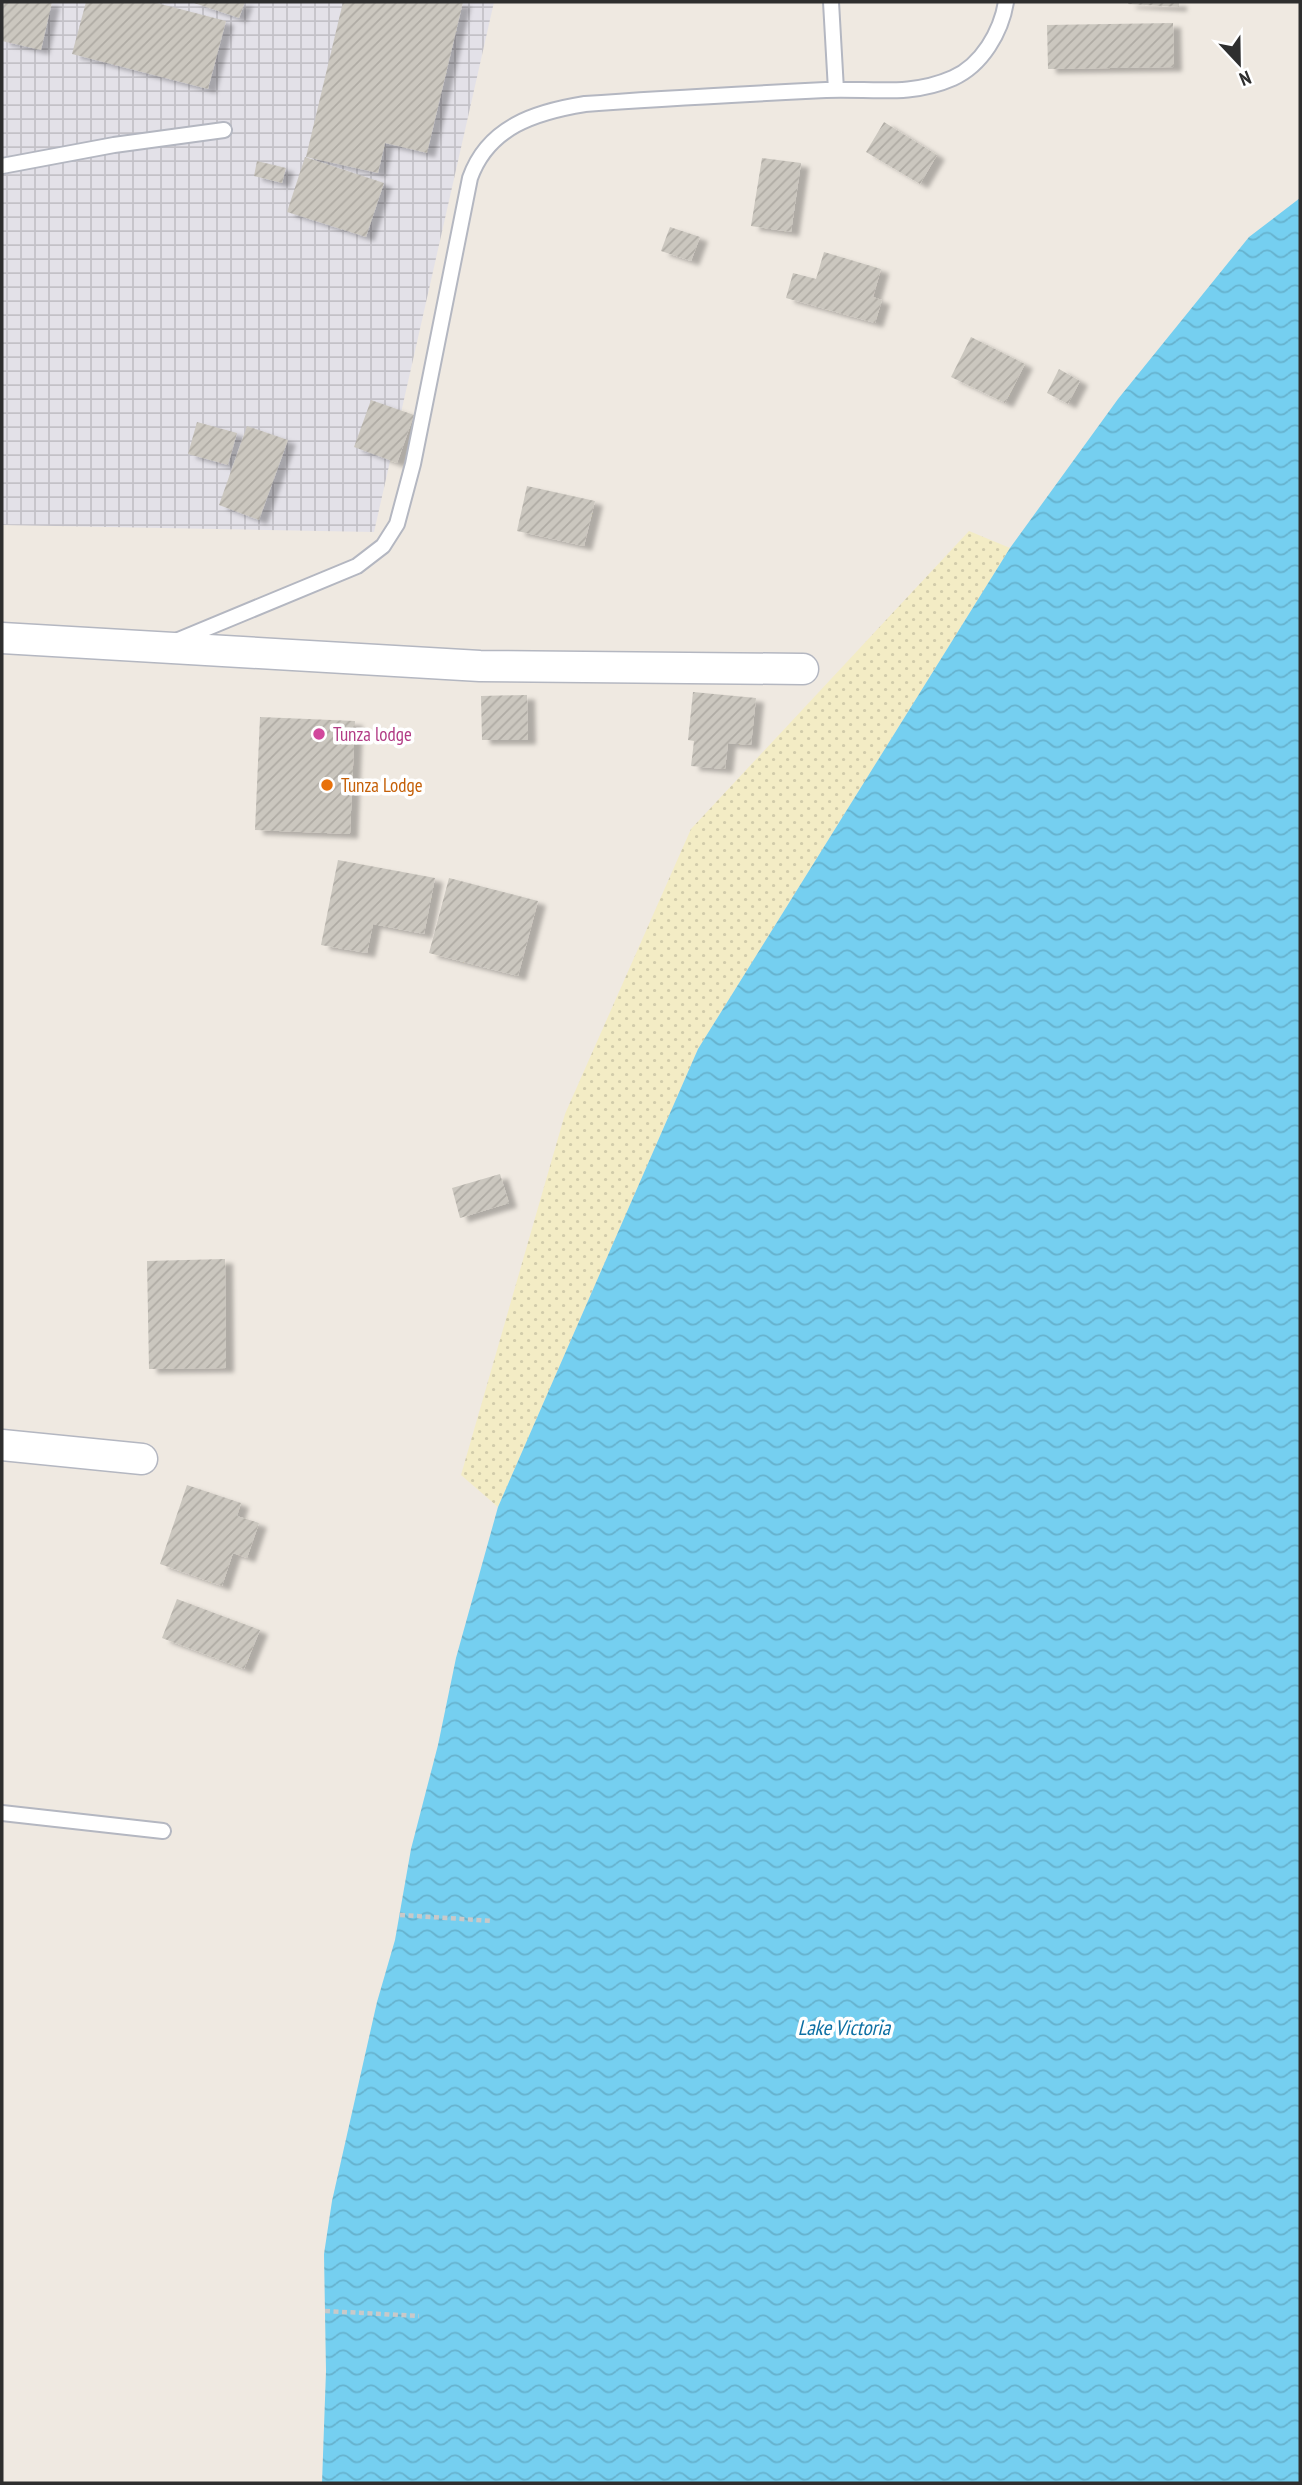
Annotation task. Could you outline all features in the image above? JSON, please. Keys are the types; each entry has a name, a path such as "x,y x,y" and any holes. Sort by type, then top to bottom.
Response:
{"street":[{"path":"2,638 480,666 803,669"},
{"path":"2,1446 142,1459"}],"lane":[{"path":"831,2 836,90"},
{"path":"158,648 331,579 371,557 394,532 413,464 470,178 477,160 494,139 519,123 546,113 585,104 836,90 912,91 955,77 974,64 991,42 1006,2"},
{"path":"2,166 114,145 224,130"},
{"path":"2,1813 163,1831"}],"path":[{"path":"400,1915 493,1921"},
{"path":"325,2311 419,2316"}],"shaded area":[{"path":"2,2 494,2 374,532 2,525"}],"sand":[{"path":"969,531 1010,548 698,1049 498,1507 461,1475 565,1114 691,829"}],"water":[{"name":"Lake Victoria","path":"1300,198 1300,2483 322,2483 326,2371 324,2254 332,2201 377,2002 395,1940 411,1849 438,1745 456,1658 498,1507 698,1049 1010,548 1118,399 1249,237"}],"building":[{"path":"2,2 52,2 41,50 2,41"},
{"path":"86,2 153,2 226,21 208,89 72,54"},
{"path":"191,2 245,2 239,18"},
{"path":"343,2 463,2 427,153 385,143 378,173 306,157"},
{"path":"1179,2 1179,7 1128,4"},
{"path":"1173,23 1174,67 1048,69 1047,25"},
{"path":"884,122 937,155 920,184 866,152"},
{"path":"305,157 384,183 366,237 287,212"},
{"path":"762,158 801,163 791,232 751,226"},
{"path":"257,161 286,168 282,183 254,176"},
{"path":"670,227 700,237 691,261 661,251"},
{"path":"824,252 881,269 873,297 882,300 875,323 786,298 793,273 816,279"},
{"path":"971,337 1025,364 1005,403 951,377"},
{"path":"1059,369 1080,381 1068,404 1047,393"},
{"path":"371,400 414,415 397,463 354,447"},
{"path":"197,422 237,433 228,465 188,454"},
{"path":"247,426 288,440 259,520 219,505"},
{"path":"527,486 595,501 584,546 517,531"},
{"path":"693,692 756,698 751,745 728,743 725,769 691,766 694,741 688,740"},
{"path":"527,695 528,740 482,740 481,696"},
{"path":"260,717 355,721 350,834 255,830"},
{"path":"338,860 435,878 424,934 373,924 367,953 321,945"},
{"path":"449,878 538,901 518,976 429,953"},
{"path":"500,1174 509,1203 460,1218 452,1188"},
{"path":"225,1259 226,1368 149,1369 147,1261"},
{"path":"187,1485 241,1503 237,1516 259,1523 247,1558 233,1553 222,1586 160,1564"},
{"path":"177,1599 260,1630 244,1669 162,1638"}],"place":[{"name":"Tunza lodge","path":"319,734"},
{"name":"Tunza Lodge","path":"327,785"}]}
